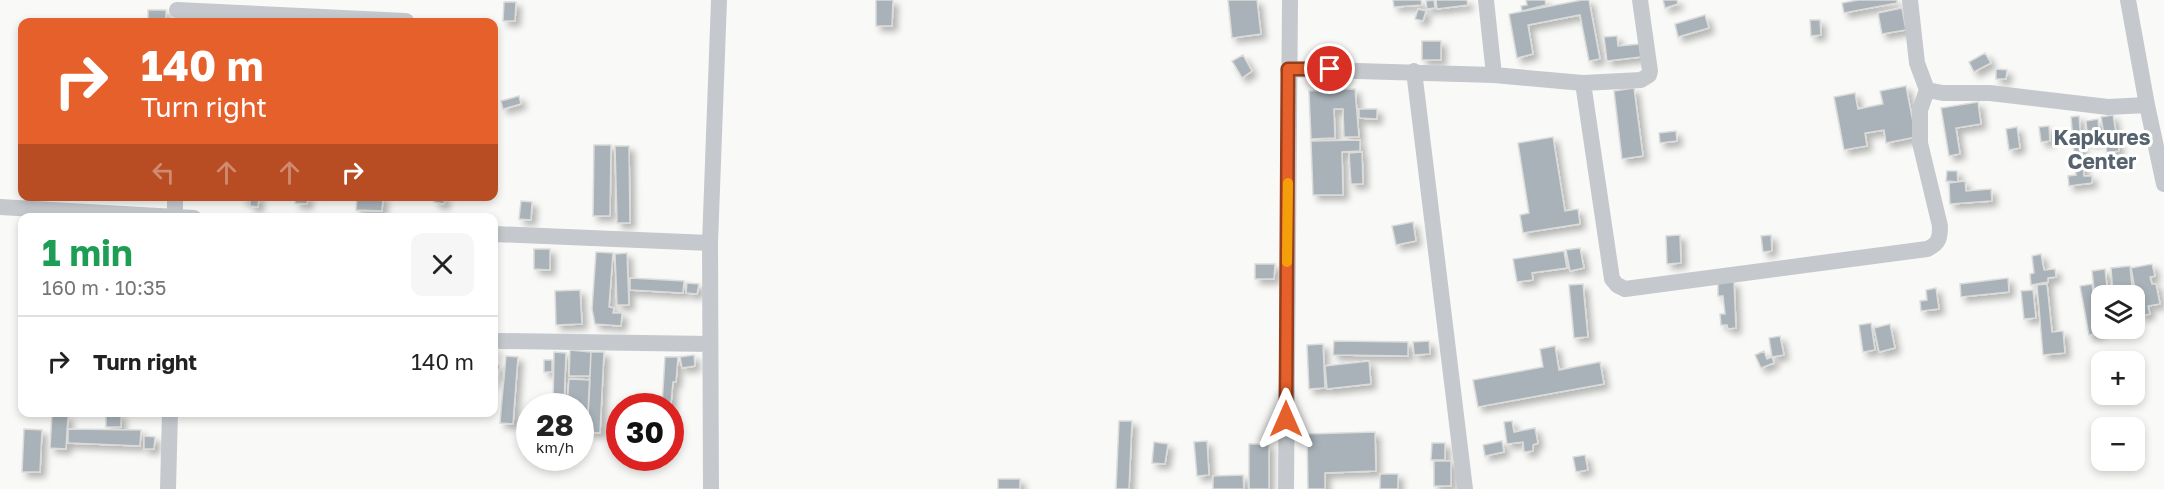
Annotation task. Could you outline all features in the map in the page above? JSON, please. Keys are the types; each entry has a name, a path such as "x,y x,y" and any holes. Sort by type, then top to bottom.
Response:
{"street":[{"path":"711,489 710,243 719,0"},
{"path":"1286,489 1290,0"},
{"path":"1486,0 1494,75"},
{"path":"1288,69 1414,71 1583,83 1641,80 1649,75 1650,70 1640,0"},
{"path":"1583,83 1610,273 1617,285 1625,289 1927,249 1935,246 1939,240 1940,226 1920,143 1920,110 1927,90 1917,63 1910,0"},
{"path":"2128,0 2164,184"},
{"path":"177,11 337,18"},
{"path":"1414,71 1465,489"},
{"path":"1927,90 1943,93 1990,93 2108,107 2147,105"},
{"path":"0,207 105,213"},
{"path":"498,234 710,243"},
{"path":"500,341 710,344"},
{"path":"168,489 170,417"}],"building":[{"path":"876,0 893,0 892,26 876,26"},
{"path":"1228,0 1257,0 1261,34 1232,38"},
{"path":"1393,0 1421,0 1422,5 1394,7"},
{"path":"1434,0 1435,8 1427,9 1426,1"},
{"path":"1436,0 1467,0 1468,5 1437,9"},
{"path":"1526,0 1545,0 1546,5 1522,11 1521,6 1527,5"},
{"path":"1589,0 1600,59 1589,61 1580,15 1528,25 1533,54 1517,58 1509,14"},
{"path":"1663,0 1677,0 1678,4 1665,8"},
{"path":"1858,0 1897,0 1897,3 1844,13 1842,3"},
{"path":"504,2 516,2 515,21 503,21"},
{"path":"1902,8 1906,30 1882,34 1878,13"},
{"path":"1418,9 1426,11 1423,21 1415,19"},
{"path":"148,10 166,10 166,18 148,18"},
{"path":"1705,15 1709,28 1678,37 1675,24"},
{"path":"1810,20 1820,20 1821,35 1811,36"},
{"path":"1617,36 1618,46 1640,44 1641,57 1607,61 1604,37"},
{"path":"1422,41 1441,41 1441,60 1422,60"},
{"path":"1985,53 1991,63 1974,72 1969,62"},
{"path":"1243,55 1252,71 1242,78 1232,61"},
{"path":"1996,69 2007,70 2006,79 1996,79"},
{"path":"1906,86 1916,137 1886,143 1884,130 1865,133 1867,146 1844,150 1834,97 1855,93 1858,109 1883,104 1880,91"},
{"path":"1634,88 1643,156 1622,159 1614,91"},
{"path":"1355,89 1359,137 1344,137 1343,109 1334,109 1335,138 1311,139 1309,91"},
{"path":"519,96 521,104 503,109 501,101"},
{"path":"1978,102 1981,124 1956,128 1960,154 1949,156 1941,108"},
{"path":"1359,109 1377,109 1377,119 1359,118"},
{"path":"2113,115 2119,151 2107,153 2101,117"},
{"path":"2079,116 2084,176 2092,176 2092,183 2069,186 2068,176 2076,175 2071,117"},
{"path":"2098,119 2100,141 2088,142 2086,121"},
{"path":"2049,126 2050,141 2041,142 2039,127"},
{"path":"2017,127 2020,148 2009,150 2006,129"},
{"path":"1676,131 1677,141 1660,143 1659,133"},
{"path":"1553,137 1565,211 1578,209 1580,224 1523,233 1520,215 1529,213 1518,143"},
{"path":"1360,140 1360,151 1342,152 1343,195 1313,195 1311,141"},
{"path":"594,145 611,145 610,216 593,216"},
{"path":"615,146 629,146 630,223 617,223"},
{"path":"1362,152 1363,184 1351,184 1349,153"},
{"path":"1947,171 1957,171 1958,182 1946,181"},
{"path":"1965,181 1966,191 1991,189 1992,201 1950,204 1949,183"},
{"path":"250,201 259,201 258,207 250,206"},
{"path":"295,201 307,201 307,204 295,203"},
{"path":"357,201 383,201 382,211 356,210"},
{"path":"521,201 532,202 531,220 519,219"},
{"path":"1413,222 1416,241 1396,245 1392,226"},
{"path":"1680,235 1681,263 1667,264 1666,236"},
{"path":"1771,235 1772,251 1763,252 1761,236"},
{"path":"1580,248 1584,268 1570,271 1566,250"},
{"path":"534,249 550,249 550,270 534,269"},
{"path":"1564,251 1567,268 1532,273 1533,280 1517,282 1513,259"},
{"path":"596,252 613,253 609,307 614,308 613,313 622,313 621,326 595,324 592,309"},
{"path":"627,253 629,305 617,305 615,254"},
{"path":"2041,254 2044,270 2055,269 2056,277 2048,278 2048,282 2031,285 2030,274 2034,273 2032,256"},
{"path":"1255,264 1275,264 1274,279 1255,279"},
{"path":"2152,264 2155,276 2150,277 2152,284 2156,284 2160,304 2148,306 2150,314 2145,315 2145,285 2134,285 2131,268"},
{"path":"2130,266 2132,285 2112,285 2111,268"},
{"path":"2105,269 2107,285 2094,285 2092,271"},
{"path":"630,278 684,281 683,293 630,290"},
{"path":"2008,278 2009,292 1961,297 1960,284"},
{"path":"1734,282 1736,328 1728,329 1727,325 1721,325 1720,314 1725,314 1723,296 1718,296 1718,283"},
{"path":"687,283 699,284 697,294 686,293"},
{"path":"1583,284 1588,337 1574,338 1569,285"},
{"path":"2047,284 2052,332 2063,331 2065,353 2043,355 2037,285"},
{"path":"2092,284 2091,335 2089,335 2080,286"},
{"path":"1936,288 1939,309 1921,311 1920,301 1927,300 1926,290"},
{"path":"580,290 582,324 556,325 555,291"},
{"path":"2033,290 2036,318 2024,319 2021,291"},
{"path":"1871,323 1875,350 1863,352 1859,325"},
{"path":"1890,324 1895,348 1879,352 1874,328"},
{"path":"1780,336 1784,355 1772,357 1769,338"},
{"path":"1334,341 1408,342 1408,356 1333,355"},
{"path":"1429,341 1430,354 1414,355 1413,342"},
{"path":"1323,344 1325,388 1309,389 1307,345"},
{"path":"1555,346 1559,370 1600,362 1604,384 1478,407 1473,380 1543,367 1540,349"},
{"path":"570,350 591,352 590,376 569,376"},
{"path":"1764,351 1767,359 1772,357 1774,363 1761,368 1755,355"},
{"path":"554,352 566,353 564,393 553,393"},
{"path":"591,352 604,352 600,433 594,433 594,393 589,393"},
{"path":"694,355 695,366 682,368 680,357"},
{"path":"506,356 518,357 513,424 500,423"},
{"path":"665,357 678,357 676,382 673,382 672,393 663,393"},
{"path":"544,360 552,360 552,372 544,372"},
{"path":"1369,361 1371,384 1327,389 1325,366"},
{"path":"569,379 590,380 589,393 568,393"},
{"path":"52,417 68,417 66,449 50,448"},
{"path":"106,417 121,417 121,427 106,427"},
{"path":"1119,421 1132,421 1129,489 1116,489"},
{"path":"1512,421 1514,432 1535,428 1538,443 1533,445 1533,451 1524,452 1523,442 1507,444 1504,422"},
{"path":"24,429 42,430 40,472 22,472"},
{"path":"68,429 141,430 140,446 68,443"},
{"path":"1375,432 1376,471 1325,473 1325,489 1308,489 1307,434"},
{"path":"144,436 155,437 154,449 144,449"},
{"path":"1207,441 1209,475 1197,476 1194,442"},
{"path":"1502,441 1504,452 1485,456 1483,445"},
{"path":"1154,442 1168,444 1165,464 1152,463"},
{"path":"1432,443 1445,443 1445,460 1431,460"},
{"path":"1249,444 1269,444 1269,489 1249,489"},
{"path":"1585,455 1588,470 1576,472 1573,457"},
{"path":"1434,461 1451,461 1451,486 1434,486"},
{"path":"1380,474 1398,474 1398,489 1380,489"},
{"path":"1243,475 1244,489 1213,489 1213,476"},
{"path":"998,479 1020,479 1020,489 998,489"}],"slow traffic":[{"path":"1287,262 1288,183"}],"district":[{"name":"Kapkures Center","path":"2102,149"}],"route":[{"path":"1286,419 1288,69 1330,69"}]}
